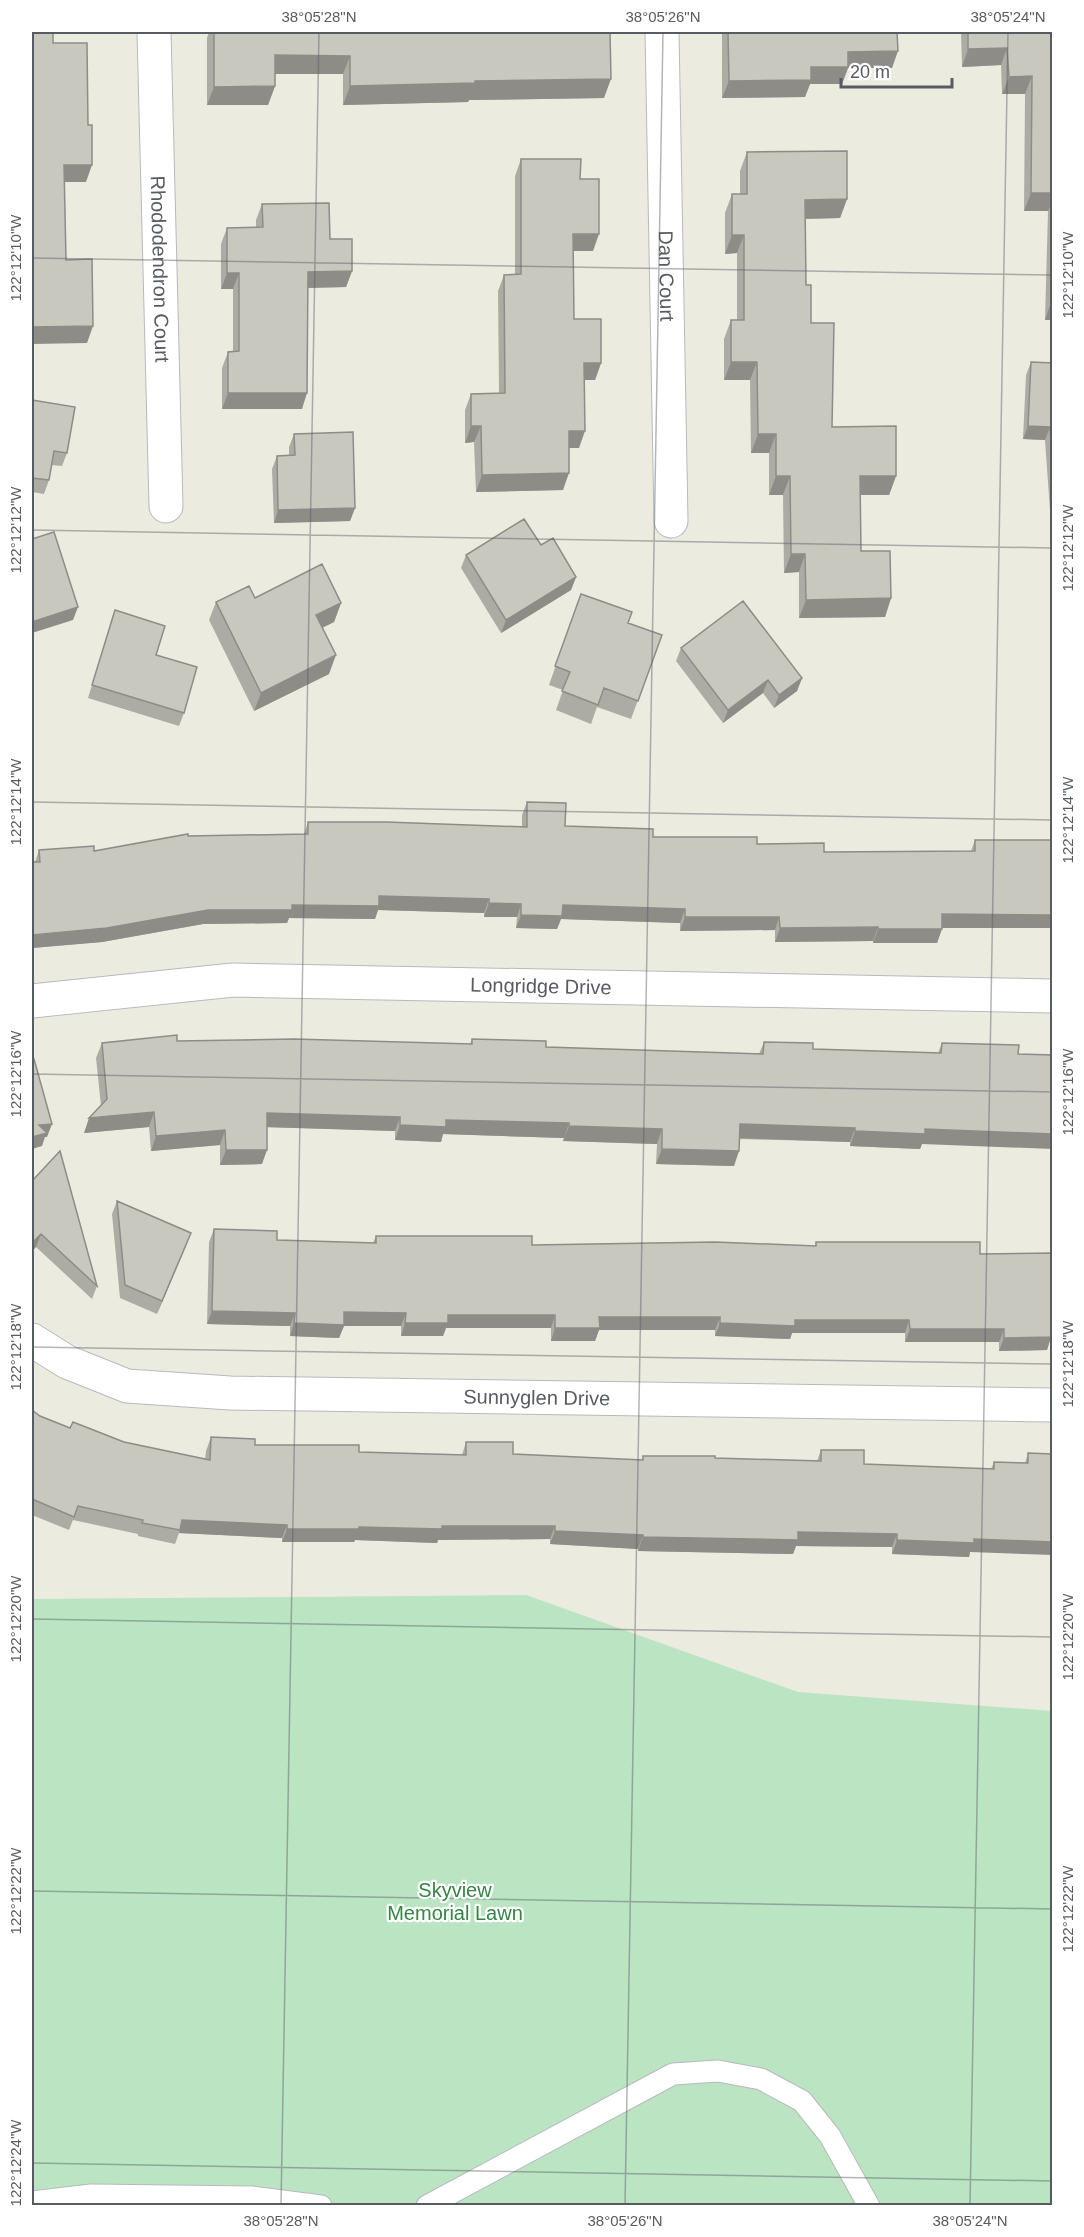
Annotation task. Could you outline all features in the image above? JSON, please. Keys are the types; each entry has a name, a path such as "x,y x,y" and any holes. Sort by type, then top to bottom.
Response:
{"street":[{"name":"Rhododendron Court","path":"154,32 166,507"},
{"name":"Dan Court","path":"662,32 671,521"},
{"name":"Longridge Drive","path":"32,1001 233,980 1053,996"},
{"name":"Sunnyglen Drive","path":"32,1340 67,1362 127,1386 230,1393 1053,1406"}],"lane":[{"path":"427,2205 673,2074 718,2071 761,2079 802,2101 830,2136 869,2205"},
{"path":"32,2202 91,2194 252,2197 321,2205"}],"green space":[{"name":"Skyview Memorial Lawn","path":"526,1595 798,1692 1052,1711 1052,2205 32,2206 32,1599"}],"building":[{"path":"32,32 53,32 53,43 87,43 88,125 92,125 92,165 64,165 66,260 92,259 93,326 32,327"},
{"path":"214,32 610,32 611,79 350,86 350,56 275,55 275,86 214,87"},
{"path":"728,32 897,32 898,51 848,52 848,67 811,67 811,80 729,81"},
{"path":"968,32 1053,32 1053,193 1031,193 1032,76 1009,77 1007,48 968,49"},
{"path":"847,151 847,199 805,200 806,285 811,285 811,323 834,323 832,427 896,426 896,476 860,476 861,551 890,551 891,598 806,600 805,554 791,554 790,476 776,476 776,434 758,434 757,362 731,362 731,320 744,320 744,235 732,235 732,194 747,194 747,152"},
{"path":"521,159 581,159 580,179 599,179 599,234 573,234 574,319 601,319 601,363 584,363 585,431 569,431 569,473 482,475 481,426 471,426 471,394 505,393 504,275 521,274"},
{"path":"329,203 330,239 352,239 352,271 308,272 307,393 228,393 228,352 239,351 239,273 227,273 227,228 263,227 262,204"},
{"path":"1053,263 1053,302 1051,302"},
{"path":"1031,362 1053,363 1053,465 1050,427 1028,426"},
{"path":"32,400 75,407 67,453 54,451 49,480 32,478"},
{"path":"353,432 355,508 278,510 277,456 295,455 294,434"},
{"path":"524,519 541,545 553,538 576,577 506,620 466,555"},
{"path":"54,532 78,607 32,622 32,539"},
{"path":"322,564 341,603 316,615 336,655 261,693 216,602 249,586 255,598"},
{"path":"581,594 632,612 628,623 662,635 638,701 604,688 598,705 562,691 570,672 555,666"},
{"path":"743,601 802,678 779,695 768,680 728,710 681,648"},
{"path":"115,610 165,626 156,655 197,667 184,713 92,685"},
{"path":"527,802 566,803 565,826 653,829 653,837 757,837 757,844 824,843 824,852 975,851 975,840 1053,840 1053,915 942,914 942,929 780,928 779,917 685,917 685,909 563,905 562,916 521,915 521,904 489,903 489,899 379,896 379,906 292,905 292,910 208,910 107,928 32,935 32,862 40,862 39,850 94,846 94,851 188,834 188,836 308,834 308,822 527,827"},
{"path":"177,1035 177,1041 294,1039 472,1044 472,1039 546,1041 546,1047 763,1054 764,1042 813,1043 813,1049 941,1053 942,1043 1019,1045 1018,1054 1053,1055 1053,1134 925,1129 925,1134 855,1131 855,1128 740,1124 739,1151 662,1149 662,1129 569,1126 569,1123 446,1120 446,1127 400,1125 400,1117 267,1113 267,1150 226,1150 225,1130 156,1136 154,1112 89,1118 107,1099 102,1043"},
{"path":"34,1059 52,1124 39,1125 47,1133 32,1137 32,1060"},
{"path":"60,1151 97,1286 41,1234 33,1242 32,1240 32,1181"},
{"path":"117,1201 191,1233 162,1301 125,1285"},
{"path":"214,1229 277,1231 277,1240 376,1243 376,1236 532,1236 532,1245 715,1242 816,1246 816,1242 980,1242 980,1254 1053,1253 1051,1337 1004,1338 1004,1329 910,1329 909,1320 795,1320 795,1326 720,1323 720,1317 599,1317 600,1328 555,1328 555,1315 448,1315 448,1323 405,1323 406,1313 344,1312 344,1325 294,1323 295,1313 212,1311"},
{"path":"32,1410 40,1416 70,1428 73,1422 124,1442 210,1460 211,1437 255,1439 255,1445 359,1445 359,1452 466,1455 466,1442 513,1442 513,1454 643,1460 643,1456 715,1456 715,1458 821,1461 821,1450 864,1450 864,1464 994,1469 994,1462 1028,1463 1028,1453 1053,1454 1053,1542 974,1539 974,1543 897,1540 897,1534 798,1532 798,1540 643,1537 643,1535 555,1531 555,1526 287,1529 287,1525 182,1520 180,1530 142,1523 143,1520 78,1506 74,1517 32,1499"}]}
